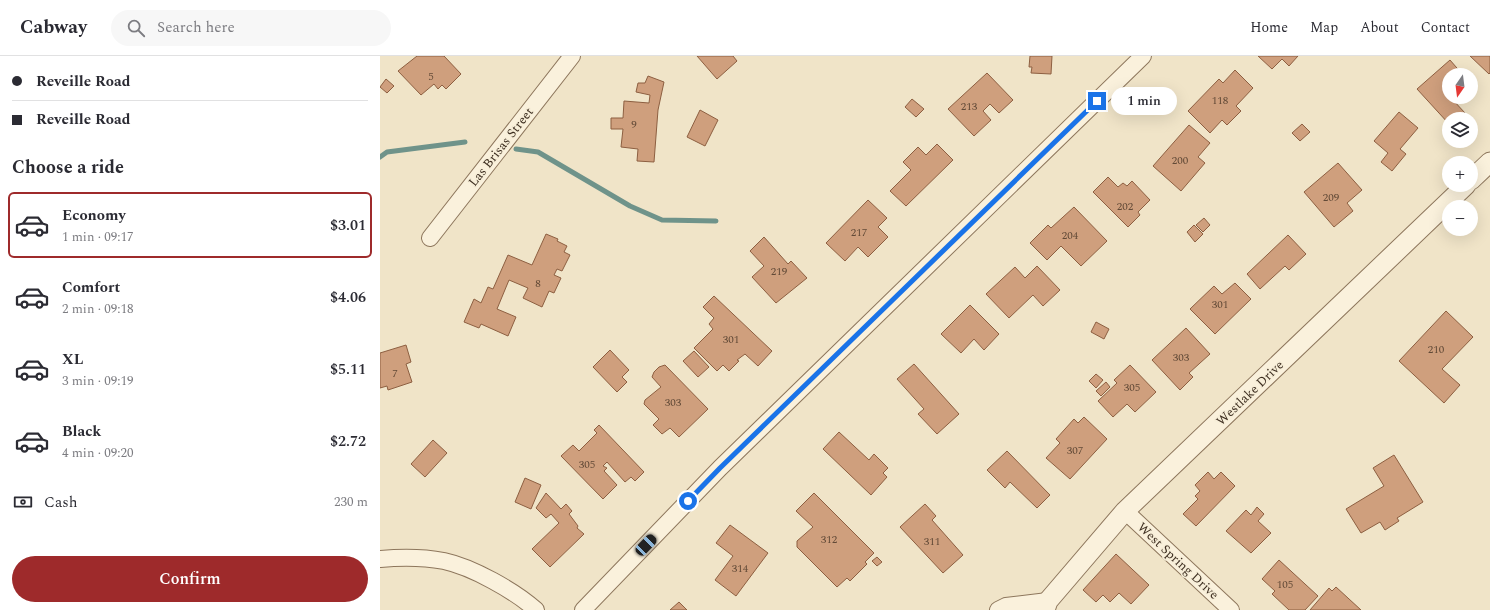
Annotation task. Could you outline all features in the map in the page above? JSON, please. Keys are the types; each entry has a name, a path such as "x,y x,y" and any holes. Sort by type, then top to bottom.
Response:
{"street":[{"name":"Las Brisas Street","path":"430,238 572,56"},
{"path":"583,610 720,468 1143,56"},
{"path":"1478,173 1490,162"},
{"name":"Westlake Drive","path":"1046,606 1125,511 1459,192"},
{"name":"West Spring Drive","path":"1125,511 1231,610"},
{"path":"380,559 412,557 445,561 485,577 522,598 536,610"},
{"path":"998,610 1006,606 1046,606"}],"building":[{"path":"417,56 444,56 461,74 446,89 442,85 438,89 434,84 421,95 398,71"},
{"path":"697,56 733,56 737,61 717,79"},
{"path":"1030,56 1052,56 1051,74 1031,73 1032,67 1029,67"},
{"path":"1258,56 1298,56 1289,66 1282,59 1272,69"},
{"path":"1470,56 1490,56 1490,73 1489,74"},
{"path":"1450,60 1457,68 1442,68 1442,104 1457,104 1464,112 1442,112 1442,116 1417,89"},
{"path":"1235,70 1253,88 1236,106 1241,111 1227,125 1222,120 1210,133 1188,111 1219,79 1223,83"},
{"path":"987,73 1013,100 999,113 990,104 983,111 991,120 974,136 948,109"},
{"path":"648,76 664,82 658,110 654,162 637,161 638,149 621,147 623,129 611,129 611,118 623,118 624,101 649,103 650,95 636,92 638,83 645,83"},
{"path":"386,79 394,86 387,93 380,87"},
{"path":"912,99 924,109 916,117 905,107"},
{"path":"700,110 718,120 705,146 687,137"},
{"path":"1399,112 1418,128 1400,149 1406,154 1392,171 1381,162 1388,153 1374,141"},
{"path":"1302,124 1310,132 1300,141 1292,133"},
{"path":"1189,125 1210,143 1198,157 1205,163 1181,191 1153,166"},
{"path":"937,144 953,160 906,206 890,191 911,170 903,162 918,147 926,155"},
{"path":"1338,163 1362,190 1347,203 1353,211 1334,227 1304,192"},
{"path":"1108,177 1118,187 1123,183 1127,186 1132,181 1150,200 1138,212 1140,215 1128,227 1093,192"},
{"path":"868,200 887,218 878,227 888,237 868,257 858,247 845,261 826,243"},
{"path":"1074,207 1107,241 1081,266 1061,246 1047,260 1030,243 1048,225 1051,228"},
{"path":"1204,218 1210,225 1203,232 1196,225"},
{"path":"1194,225 1203,234 1195,242 1187,232"},
{"path":"546,234 558,239 557,241 567,246 564,252 570,255 562,271 557,269 554,275 561,278 554,293 549,291 542,307 523,298 528,288 509,280 497,309 516,317 508,336 481,324 479,328 464,322 474,299 481,303 488,287 493,289 508,255 532,265"},
{"path":"1288,235 1306,254 1289,270 1285,266 1260,289 1247,274"},
{"path":"764,237 788,264 791,261 807,278 776,303 752,277 764,266 750,251"},
{"path":"1037,266 1060,290 1043,306 1033,295 1009,318 986,294 1015,267 1025,278"},
{"path":"1235,283 1251,299 1215,334 1190,309 1214,286 1222,294"},
{"path":"714,296 772,351 758,366 745,354 737,360 739,361 729,371 723,365 717,371 694,348 713,329 709,324 714,318 703,307"},
{"path":"970,305 999,334 984,350 974,339 961,353 941,334"},
{"path":"1446,311 1473,337 1442,369 1460,385 1444,403 1399,361"},
{"path":"1096,322 1109,329 1104,339 1091,332"},
{"path":"1186,328 1210,354 1189,373 1193,377 1180,390 1152,360"},
{"path":"406,345 411,362 406,364 412,382 388,390 387,386 380,388 380,353"},
{"path":"610,350 629,370 622,377 627,382 617,392 593,367"},
{"path":"694,351 709,367 698,377 683,361"},
{"path":"914,364 959,414 937,434 918,414 924,409 897,379"},
{"path":"665,365 708,409 679,437 670,428 662,434 653,425 659,419 644,404 645,400 661,387 652,377 654,372 659,367"},
{"path":"1130,365 1156,392 1135,412 1127,404 1113,417 1098,401 1117,383 1114,380"},
{"path":"1096,374 1103,380 1096,388 1089,381"},
{"path":"1106,382 1110,387 1101,396 1096,391"},
{"path":"1084,417 1107,439 1070,479 1046,458 1060,443 1056,439 1074,419 1078,423"},
{"path":"599,425 644,472 635,481 631,477 625,482 607,462 603,466 607,468 604,471 617,485 603,499 561,456 573,445 579,451 597,433 594,430"},
{"path":"839,432 869,460 874,454 888,468 883,473 887,477 871,495 823,449"},
{"path":"433,440 447,453 425,477 411,464"},
{"path":"1007,451 1050,495 1037,508 1010,482 1005,488 987,470"},
{"path":"1394,455 1423,502 1397,518 1399,521 1385,530 1380,522 1361,533 1346,509 1384,486 1373,468"},
{"path":"1208,472 1214,479 1221,472 1235,486 1196,526 1183,514 1198,499 1195,496 1200,491 1195,485"},
{"path":"525,478 541,485 531,509 515,502"},
{"path":"546,493 561,509 566,504 572,511 569,514 578,526 577,528 584,534 550,567 532,549 559,523 551,514 546,518 536,508"},
{"path":"814,493 874,553 865,562 867,564 850,581 847,578 837,587 797,547 797,541 813,527 796,511"},
{"path":"925,504 936,516 932,520 963,555 943,573 900,527"},
{"path":"1257,507 1264,514 1258,521 1271,533 1251,553 1226,531 1246,510 1251,515"},
{"path":"730,525 768,553 736,596 715,580 733,556 716,543"},
{"path":"1116,554 1149,585 1131,604 1119,593 1110,602 1103,595 1096,602 1083,590"},
{"path":"877,557 882,562 877,566 872,561"},
{"path":"1279,560 1318,596 1305,610 1289,610 1272,594 1275,591 1262,579"},
{"path":"1336,587 1361,610 1310,610 1329,588 1332,591"},
{"path":"679,602 687,610 670,610"}],"waterway":[{"path":"380,157 387,152 465,142"},
{"path":"516,149 538,152 630,206 662,220 716,221"}],"route":[{"path":"688,501 720,468 1097,101"}]}
